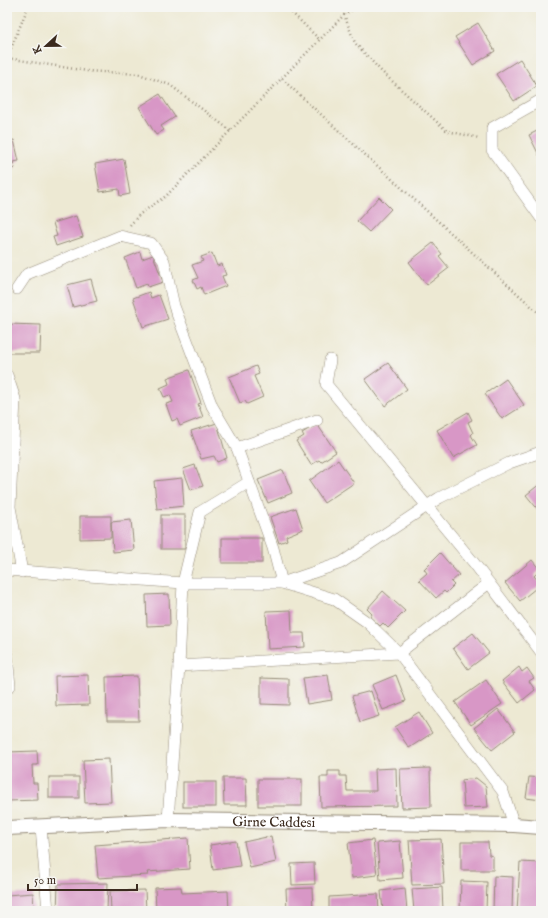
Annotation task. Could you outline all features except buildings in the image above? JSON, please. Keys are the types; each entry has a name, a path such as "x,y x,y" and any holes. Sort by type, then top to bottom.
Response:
{"street":[{"path":"541,100 492,128 492,150 541,218"},
{"path":"17,289 27,274 120,236 151,243 164,260 174,306 210,399 237,448 273,548 282,583"},
{"path":"330,360 326,384 489,583 541,652"},
{"path":"7,375 15,399 10,507 22,572"},
{"path":"237,448 317,420"},
{"path":"282,583 341,563 438,498 509,463 541,452"},
{"path":"168,820 179,666 183,583 200,512 249,482"},
{"path":"7,570 183,583 282,583 334,599 367,622 399,653 503,792 514,825"},
{"path":"179,666 399,653 489,583"},
{"path":"7,655 10,686"},
{"name":"Girne Caddesi","path":"7,828 168,820 514,825 541,827"},
{"path":"41,827 48,911"}],"path":[{"path":"28,7 7,58 86,70 139,74 170,85 231,131"},
{"path":"286,7 320,40"},
{"path":"341,7 355,42 382,72 447,132 492,140"},
{"path":"120,236 140,214 166,196 344,15 356,7"},
{"path":"282,79 541,314"}]}
